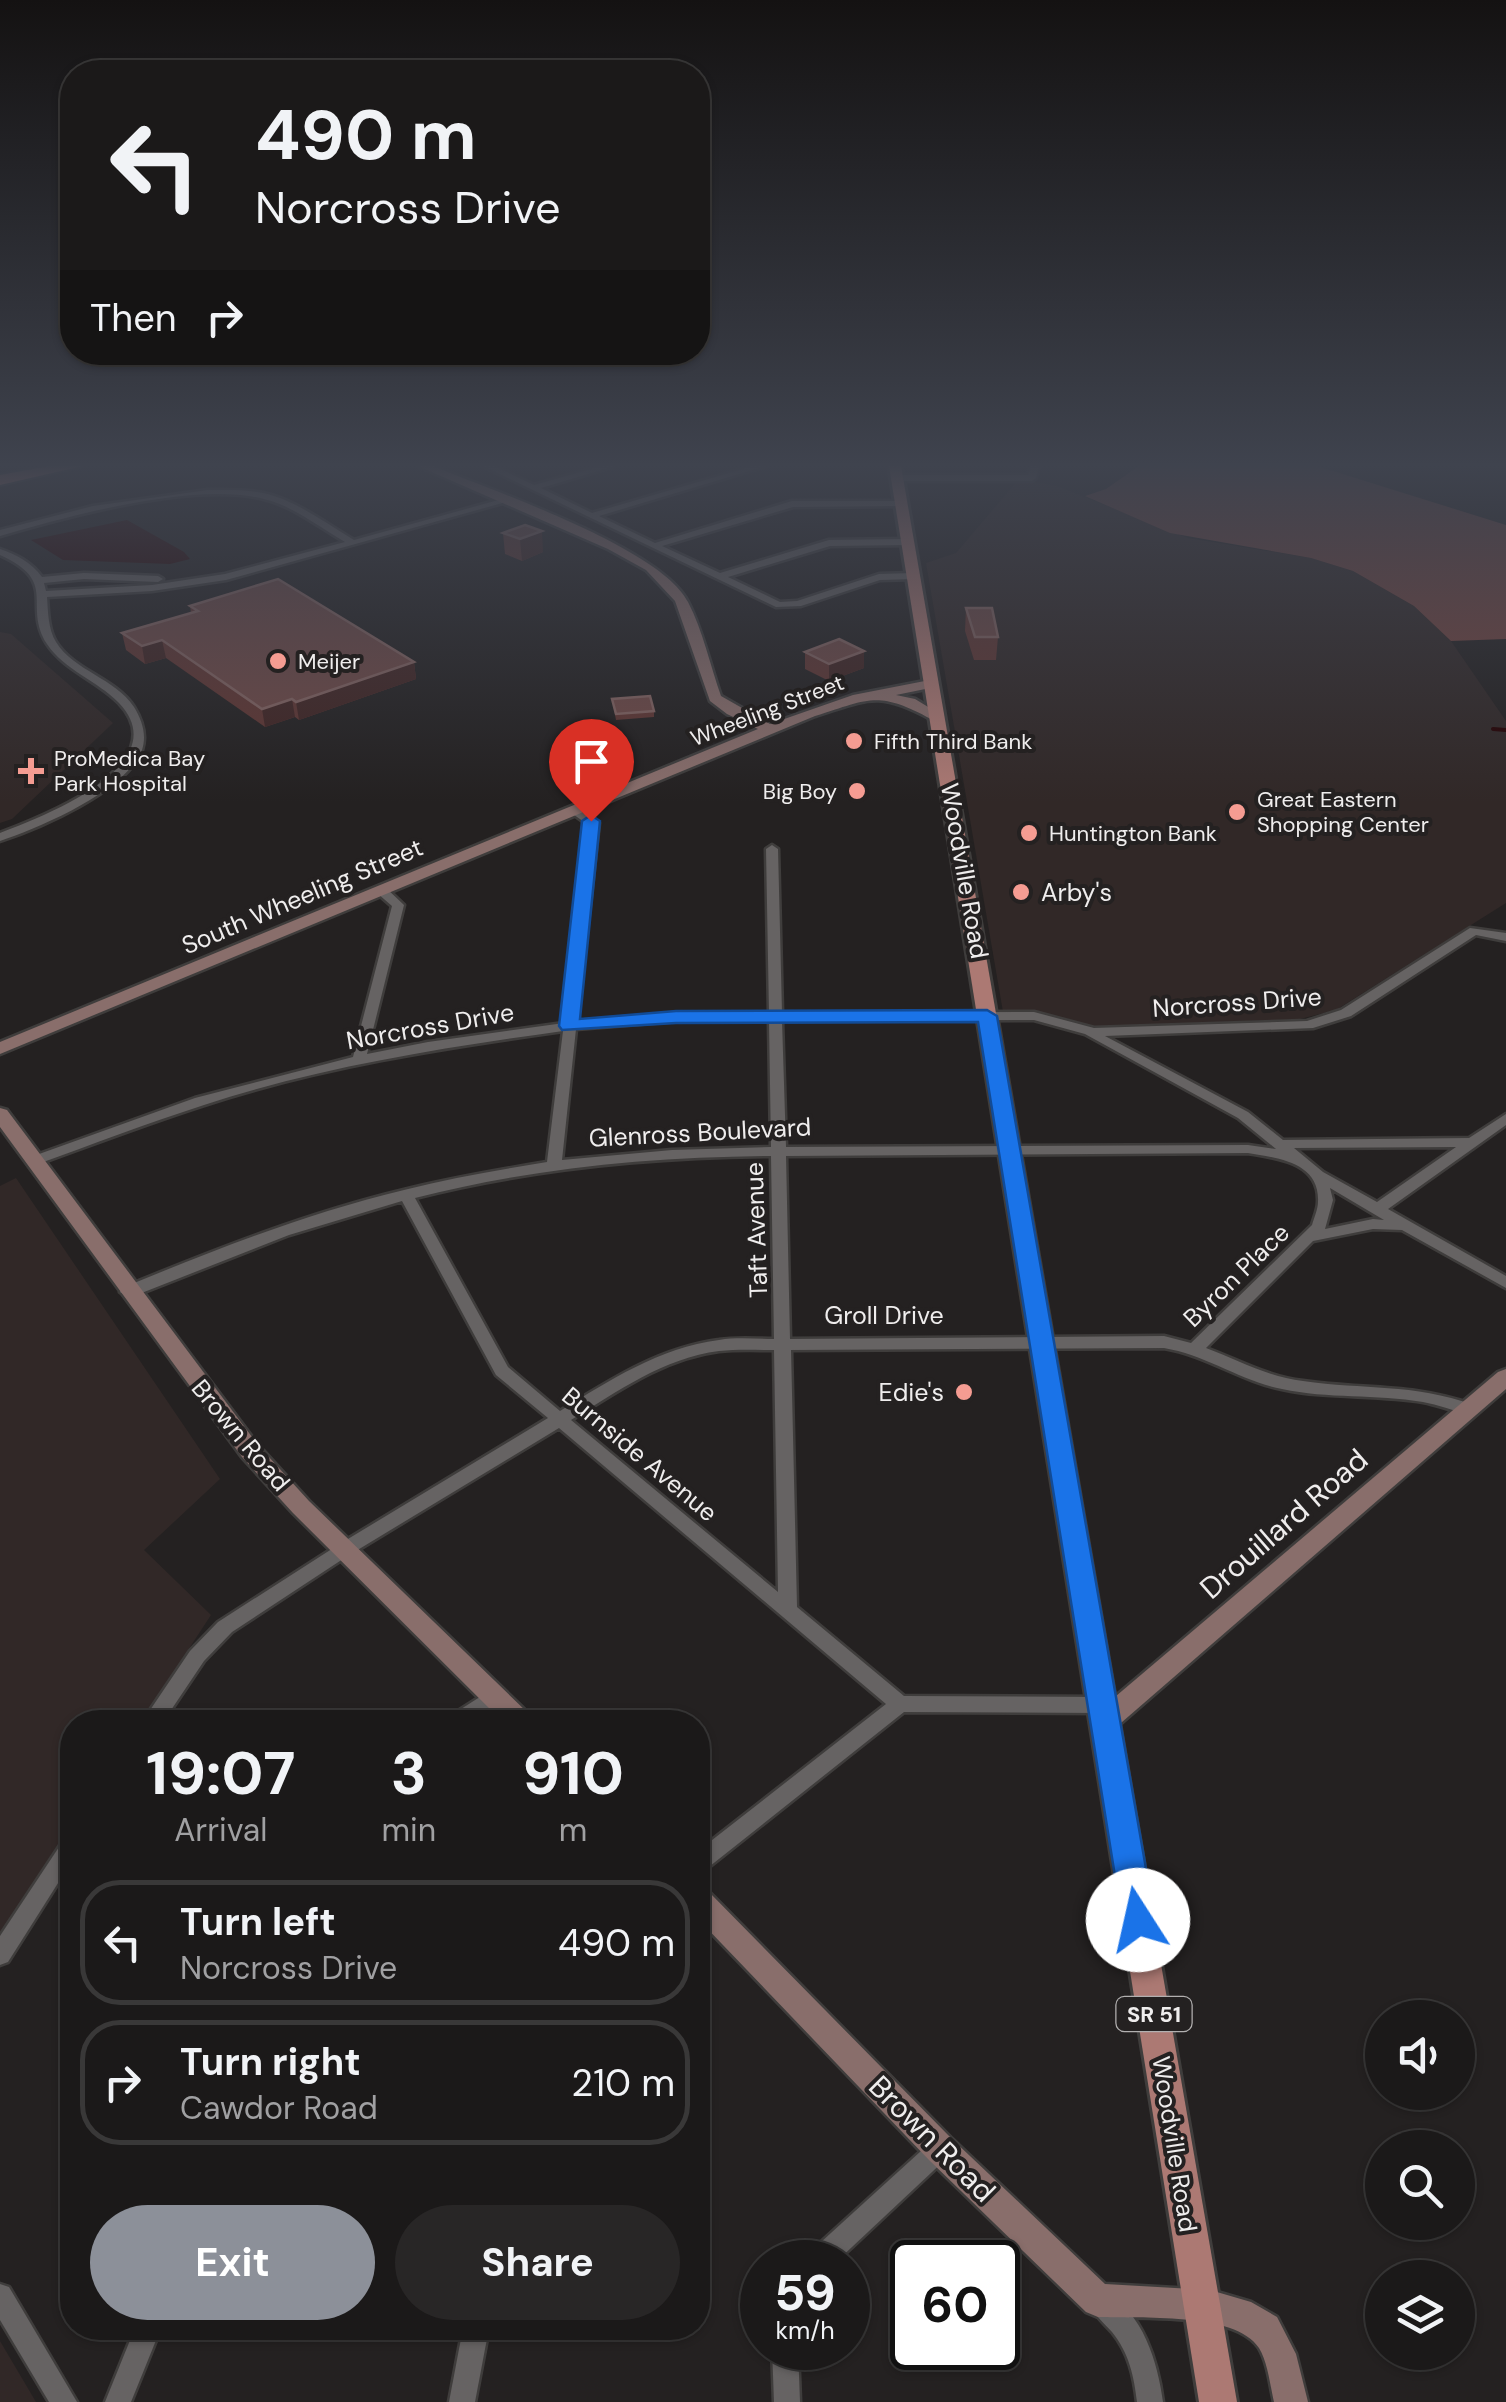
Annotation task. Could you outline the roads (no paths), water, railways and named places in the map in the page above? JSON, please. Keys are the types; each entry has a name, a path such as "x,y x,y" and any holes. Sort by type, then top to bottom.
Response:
{"main road":[{"name":"Woodville Road","path":"914,578 1218,2402"}],"street":[{"path":"0,837 49,818 94,794 124,768 138,741 138,725 127,705 50,642 41,580 61,578"},
{"path":"137,578 170,578"},
{"path":"45,594 164,587 212,578"},
{"path":"663,578 683,604 715,698 772,731"},
{"path":"721,578 786,606 875,578"},
{"name":"Wheeling Street","path":"624,789 810,713 865,696 930,684"},
{"path":"865,696 905,700 936,716"},
{"name":"South Wheeling Street","path":"0,1048 624,789"},
{"path":"554,1165 593,823 574,810"},
{"name":"Taft Avenue","path":"772,849 788,1610"},
{"path":"358,1060 398,904 381,890"},
{"name":"Norcross Drive","path":"33,1162 200,1101 358,1060 570,1026 676,1017 775,1016 1044,1017 1084,1030 1284,1026 1329,1020 1481,930 1506,937"},
{"name":"Glenross Boulevard","path":"1084,1030 1243,1115 1318,1175 1506,1283"},
{"name":"Brown Road","path":"0,1114 224,1420 345,1551 508,1710"},
{"path":"1377,1209 1506,1118"},
{"path":"1280,1144 1470,1142"},
{"name":"Glenross Boulevard","path":"128,1292 270,1235 406,1194 554,1165 663,1154 778,1151 1248,1149 1293,1156"},
{"name":"Byron Place","path":"1195,1348 1311,1237 1326,1212 1318,1175"},
{"name":"Burnside Avenue","path":"406,1194 497,1365 900,1704"},
{"name":"Byron Place","path":"1311,1237 1373,1224 1405,1225"},
{"name":"Groll Drive","path":"160,1710 197,1656 225,1627 631,1375 679,1354 730,1344 1164,1342 1195,1348 1260,1378 1287,1385 1424,1395 1468,1409"},
{"name":"Drouillard Road","path":"1104,1713 1506,1377"},
{"path":"474,1710 494,1696"},
{"path":"710,1853 900,1704 1104,1713"},
{"path":"0,1955 60,1862"},
{"name":"Brown Road","path":"710,1912 940,2148 1098,2300"},
{"path":"842,2240 940,2148"},
{"path":"0,2296 64,2402"},
{"path":"1098,2300 1202,2306 1242,2315 1266,2330 1275,2344 1291,2402"},
{"path":"1098,2300 1136,2340 1145,2363 1150,2402"},
{"path":"118,2402 143,2340"},
{"path":"462,2402 474,2340"},
{"path":"786,2370 788,2402"}],"waterway":[{"path":"1493,729 1506,730"}],"place":[{"name":"Meijer","path":"278,661"},
{"name":"Fifth Third Bank","path":"854,741"},
{"name":"ProMedica Bay Park Hospital","path":"31,771"},
{"name":"Big Boy","path":"857,791"},
{"name":"Great Eastern Shopping Center","path":"1237,812"},
{"name":"Huntington Bank","path":"1029,833"},
{"name":"Arby's","path":"1021,892"},
{"name":"Edie's","path":"964,1392"}]}
